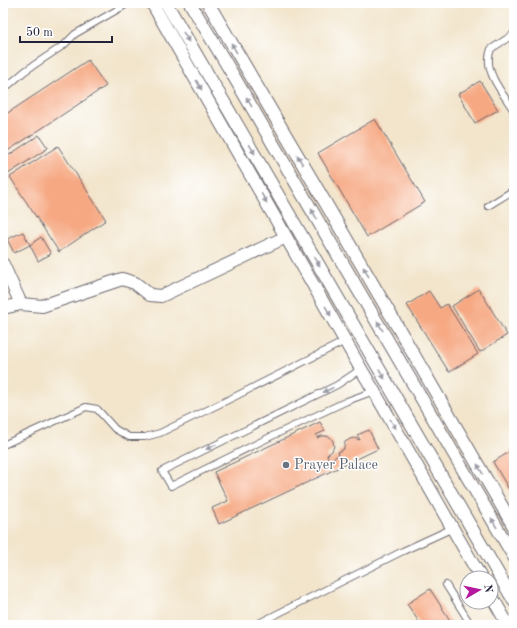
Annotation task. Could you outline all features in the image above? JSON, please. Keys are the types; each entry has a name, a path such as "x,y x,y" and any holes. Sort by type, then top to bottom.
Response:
{"street":[{"path":"152,3 477,570"},
{"path":"166,3 514,601"},
{"path":"190,3 514,557"},
{"path":"208,3 514,527"},
{"path":"3,308 21,304 42,306 122,279 135,283 150,295 161,296 286,237"},
{"path":"3,264 21,304"},
{"path":"499,609 508,625"}],"lane":[{"path":"3,90 25,71 64,45 75,34 129,3"},
{"path":"514,34 491,49 488,57 490,69 495,81 514,111"},
{"path":"488,206 514,190"},
{"path":"3,446 86,407 96,409 115,429 129,437 145,437 160,433 345,341"},
{"path":"361,369 337,385 162,471 171,486 270,437 347,401 374,391"},
{"path":"255,625 403,551 453,528"},
{"path":"446,585 471,625"}],"building":[{"path":"88,60 106,86 3,154 3,116"},
{"path":"480,81 498,110 475,123 458,94"},
{"path":"375,119 425,202 367,237 318,153"},
{"path":"39,135 48,148 5,176 3,173 3,159"},
{"path":"58,146 106,220 59,252 10,177"},
{"path":"23,232 30,245 14,253 7,239"},
{"path":"41,237 51,254 38,261 30,245"},
{"path":"479,289 507,335 480,352 452,306"},
{"path":"429,291 440,308 447,304 478,354 449,372 407,305"},
{"name":"Prayer Palace","path":"320,422 325,431 316,435 317,438 326,436 330,437 333,441 334,446 332,451 327,455 329,460 339,455 338,452 344,449 345,442 354,438 360,440 357,435 369,430 378,449 219,524 212,508 228,501 214,472"},
{"path":"514,449 514,498 493,462"},
{"path":"430,589 453,625 421,625 407,604"}],"place":[{"name":"Prayer Palace","path":"286,465"}]}
